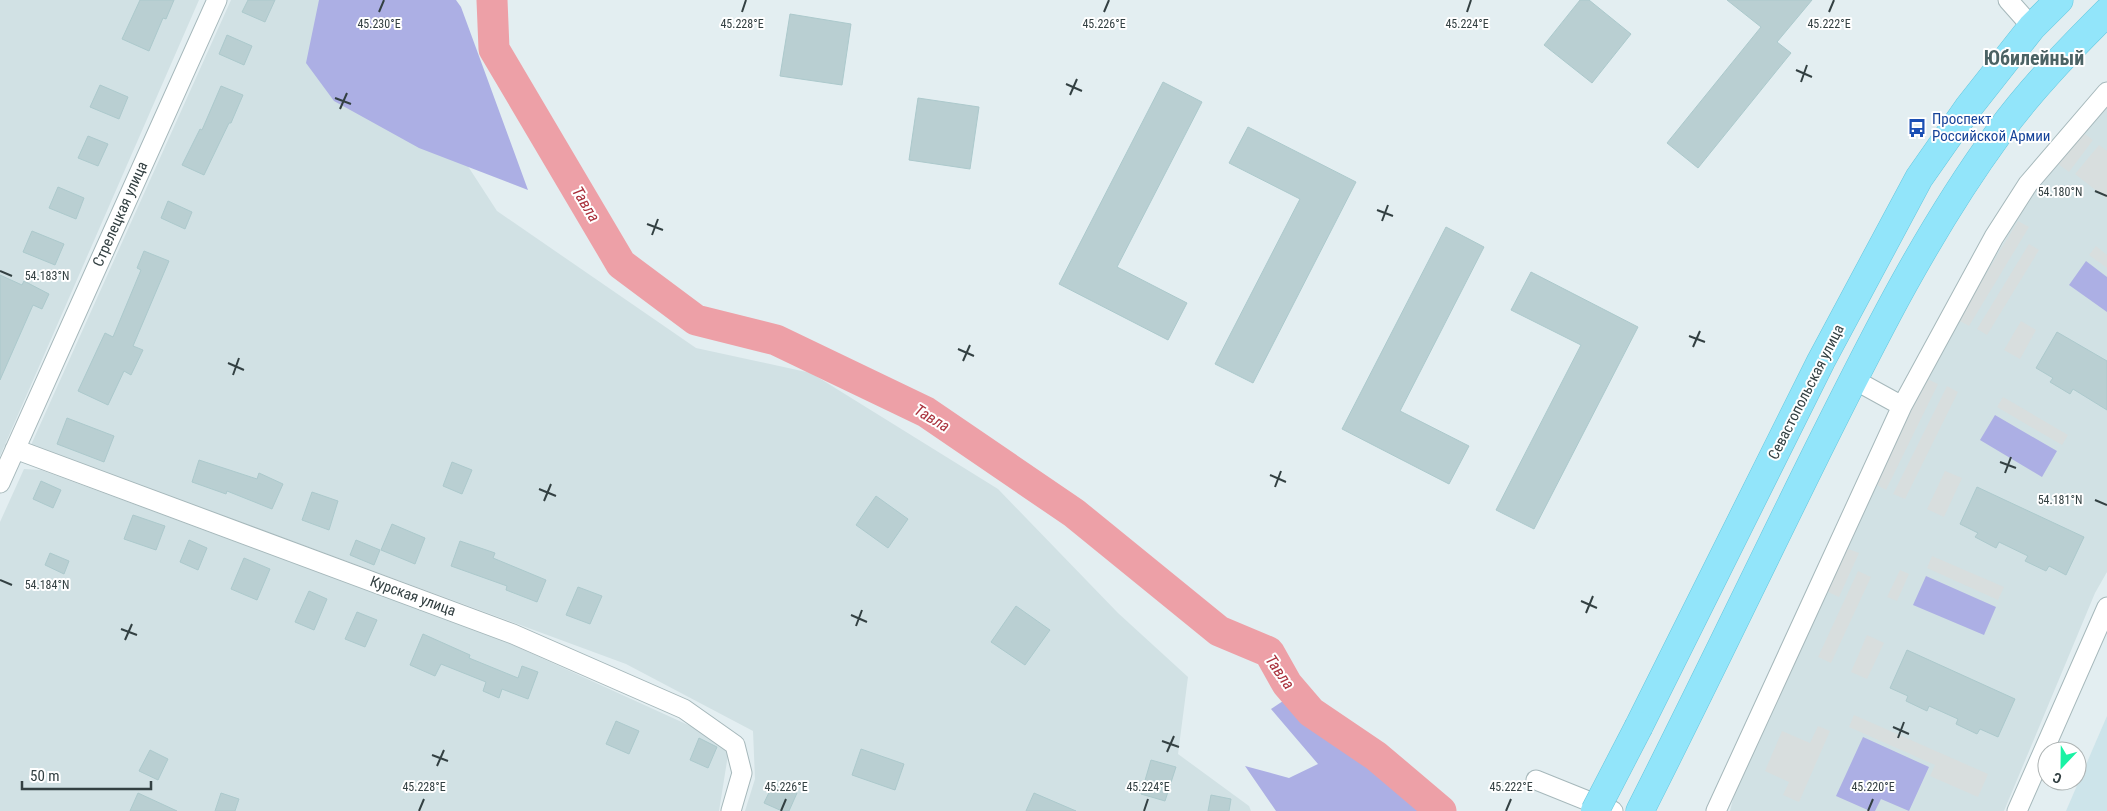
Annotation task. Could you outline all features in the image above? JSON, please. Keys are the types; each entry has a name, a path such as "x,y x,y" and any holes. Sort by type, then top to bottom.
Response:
{"main road":[{"name":"Севастопольская улица","path":"1595,811 1812,379 1919,178 1968,108 2032,27 2059,0"},
{"path":"1640,811 1853,379 1908,274 1953,199 2000,132 2064,55 2107,12"}],"street":[{"name":"Стрелецкая улица","path":"1,475 15,449 216,0"},
{"path":"2008,0 2032,27"},
{"path":"1716,811 1902,406 1994,236 2028,184 2106,95"},
{"path":"1853,379 1902,406"},
{"name":"Курская улица","path":"15,449 514,634 684,709 735,745 742,773 730,811"},
{"path":"2017,811 2107,607"},
{"path":"1536,780 1614,811"}],"shaded area":[{"path":"0,0 199,0 0,456"},
{"path":"231,0 360,0 497,211 696,348 811,373 998,489 1118,613 1188,677 1178,754 1249,806 1251,811 745,811 755,779 753,731 626,664 31,445"},
{"path":"319,0 456,0 461,7 528,190 419,148 334,101 306,63"},
{"path":"2107,102 2107,572 2095,593 2004,811 1730,811 1734,795 1880,471 1932,367 2025,205 2091,119"},
{"path":"2082,132 2093,140 2069,172 2058,164"},
{"path":"2099,145 2107,151 2107,199 2075,174"},
{"path":"2018,221 2029,227 1969,326 1958,320"},
{"path":"2029,244 2039,250 1987,335 1977,329"},
{"path":"2096,246 2107,255 2107,268 2089,255"},
{"path":"2086,261 2107,277 2107,312 2069,285"},
{"path":"2021,321 2036,330 2020,359 2004,350"},
{"path":"1927,379 1938,384 1886,490 1875,484"},
{"path":"1947,386 1958,392 1905,499 1893,494"},
{"path":"2003,397 2068,435 2062,445 1997,407"},
{"path":"1995,415 2057,451 2042,477 1980,440"},
{"path":"24,469 41,470 500,639 697,729 720,741 728,755 719,811 0,811 0,522"},
{"path":"1945,471 1962,478 1944,517 1927,509"},
{"path":"1846,548 1859,553 1839,597 1826,591"},
{"path":"1932,556 2004,587 1998,600 1927,568"},
{"path":"1900,570 1909,574 1897,601 1887,597"},
{"path":"1858,571 1871,577 1831,663 1818,657"},
{"path":"1926,576 1996,607 1984,635 1913,605"},
{"path":"1867,635 1884,643 1867,679 1851,672"},
{"path":"1283,701 1382,773 1427,811 1276,811 1245,766 1289,778 1318,764 1271,709"},
{"path":"1854,715 1988,774 1978,797 1930,776 1935,765 1849,727"},
{"path":"2107,716 2107,811 2066,811 2075,791 2087,791 2087,762"},
{"path":"1818,726 1830,731 1799,802 1783,795 1789,782 1765,771 1782,731 1810,743"},
{"path":"1863,737 1929,767 1909,811 1881,799 1875,811 1870,811 1836,796"}],"building":[{"path":"140,0 174,0 166,19 163,18 149,51 122,39"},
{"path":"248,0 275,0 265,22 242,12"},
{"path":"1580,0 1589,0 1631,34 1592,83 1544,45"},
{"path":"1727,0 1812,0 1777,42 1791,53 1698,168 1667,143 1761,27"},
{"path":"790,14 851,24 842,85 780,76"},
{"path":"227,35 252,46 244,65 219,54"},
{"path":"1163,82 1202,102 1117,267 1187,303 1168,340 1059,284"},
{"path":"100,85 128,97 119,119 90,107"},
{"path":"221,86 243,95 204,175 182,165 200,129 202,130"},
{"path":"918,98 979,107 970,169 909,160"},
{"path":"1248,127 1356,182 1253,383 1215,364 1300,199 1229,163"},
{"path":"88,136 108,144 98,166 78,158"},
{"path":"58,187 84,198 76,219 49,208"},
{"path":"168,201 192,212 185,229 161,218"},
{"path":"1446,227 1484,247 1400,411 1469,446 1449,484 1342,429"},
{"path":"32,231 64,244 55,265 23,252"},
{"path":"144,251 169,261 133,346 143,350 131,375 124,371 108,405 78,391 105,333 113,337 141,270 137,268"},
{"path":"1531,272 1638,327 1534,529 1496,510 1581,345 1511,310"},
{"path":"0,275 22,285 24,281 49,294 42,309 33,305 0,380"},
{"path":"2057,332 2107,361 2107,410 2073,389 2070,394 2050,382 2053,378 2036,368"},
{"path":"67,418 114,436 104,462 57,444"},
{"path":"199,460 257,479 259,473 283,484 272,509 227,491 226,494 192,482"},
{"path":"452,462 472,470 462,494 443,486"},
{"path":"41,481 61,490 53,508 33,499"},
{"path":"1977,487 2084,537 2066,575 2049,566 2046,571 2025,561 2028,556 1999,542 1996,548 1975,537 1978,533 1960,524"},
{"path":"312,492 338,501 329,530 302,520"},
{"path":"876,496 908,519 888,548 856,525"},
{"path":"133,515 165,526 156,550 124,539"},
{"path":"392,524 425,538 415,564 381,550"},
{"path":"189,540 207,548 198,570 180,562"},
{"path":"356,540 380,550 374,565 350,555"},
{"path":"460,541 495,553 493,558 546,580 537,602 506,590 507,586 451,566"},
{"path":"50,553 69,561 64,574 45,565"},
{"path":"244,558 270,569 257,600 231,589"},
{"path":"578,587 602,596 590,624 566,615"},
{"path":"309,591 327,599 314,630 295,622"},
{"path":"1016,606 1050,630 1025,665 991,642"},
{"path":"357,612 377,620 365,647 345,639"},
{"path":"423,634 470,655 469,658 518,678 522,666 538,672 528,699 502,689 499,698 483,691 486,682 441,664 435,676 410,665"},
{"path":"1907,650 2015,699 1998,737 1980,729 1977,734 1956,724 1958,719 1929,706 1927,711 1906,701 1908,696 1890,688"},
{"path":"616,721 639,731 629,754 606,744"},
{"path":"699,738 717,747 708,768 690,760"},
{"path":"861,749 904,764 895,790 852,775"},
{"path":"150,750 168,759 158,780 139,771"},
{"path":"1151,760 1176,767 1165,801 1141,794"},
{"path":"774,782 797,793 789,811 782,811 764,803"},
{"path":"138,793 177,811 130,811"},
{"path":"221,793 239,799 235,811 215,811"},
{"path":"1034,793 1076,811 1026,811"},
{"path":"1211,795 1231,799 1229,811 1208,811"}],"waterway":[{"name":"Тавла","path":"492,0 494,49 621,264 696,320 776,340 926,412 1074,513 1219,631 1269,652 1287,684 1311,712 1376,756 1441,811"}],"place":[{"name":"Проспект Российской Армии","path":"1917,128"}],"district":[{"name":"Юбилейный","path":"2034,58"}]}
